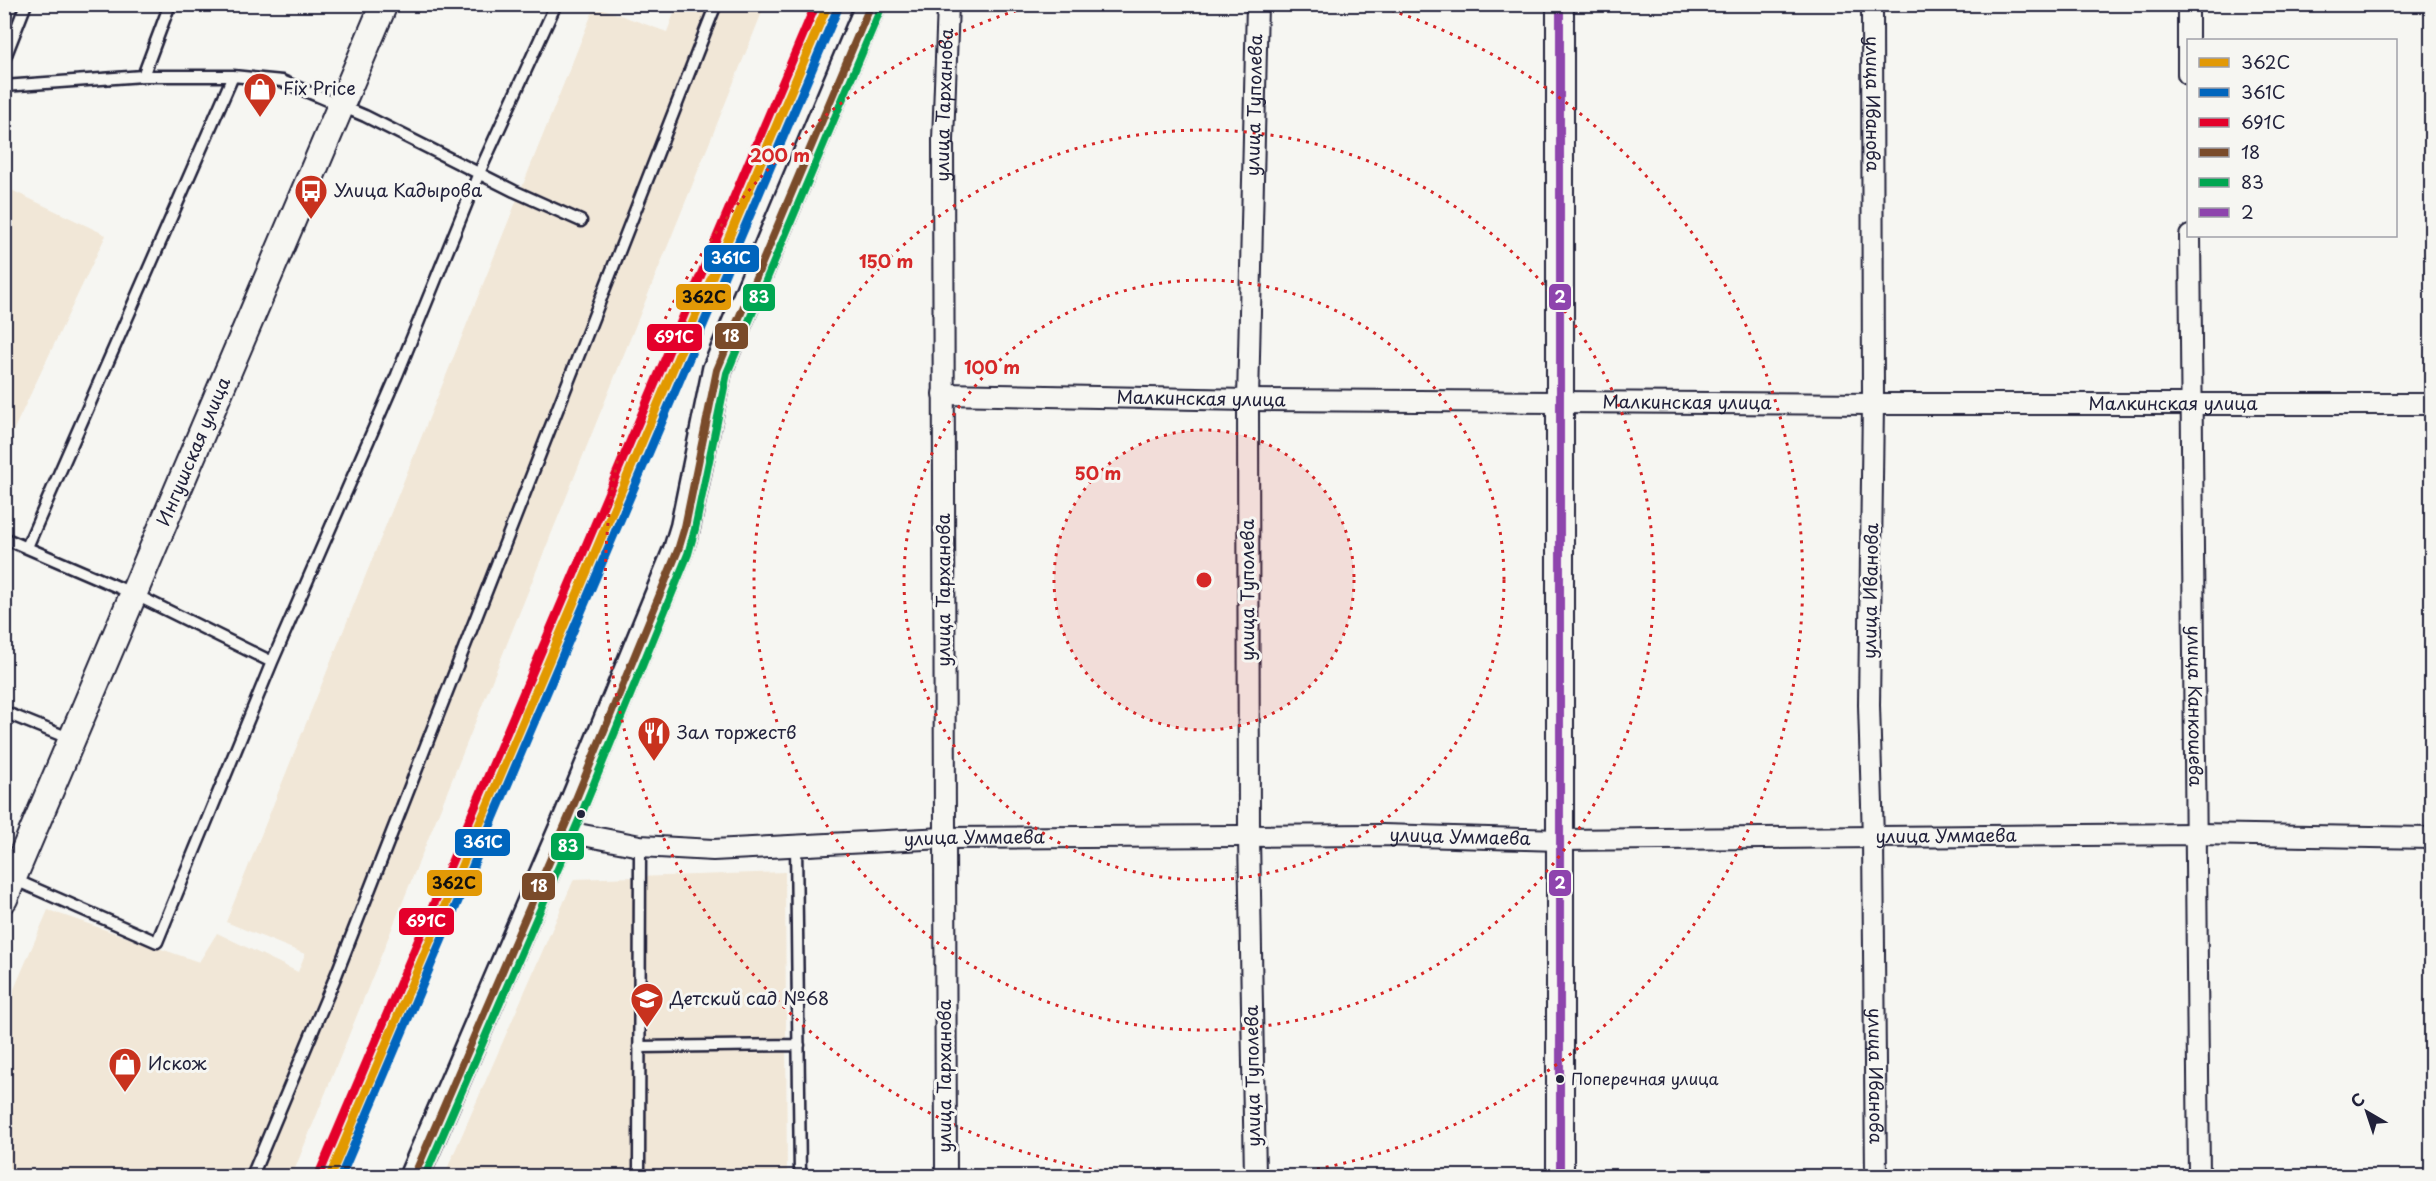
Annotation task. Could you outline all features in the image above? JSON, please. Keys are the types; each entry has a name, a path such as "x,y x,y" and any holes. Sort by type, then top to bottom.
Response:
{"main road":[{"path":"414,1176 562,831 678,550 685,527 717,370 872,4"}],"street":[{"name":"Ингушская улица","path":"8,886 73,739 384,4"},
{"name":"улица Тарханова","path":"945,1176 943,140 948,4"},
{"name":"улица Туполева","path":"1255,1176 1250,837 1248,400 1257,4"},
{"path":"1560,4 1560,1176"},
{"name":"улица Иванова","path":"1872,4 1873,404 1869,705 1873,838 1876,1176"},
{"path":"2188,4 2188,39"},
{"name":"улица Канкошева","path":"2190,237 2199,1176"},
{"name":"Малкинская улица","path":"943,394 1248,400 1560,400 1873,404 2432,404"},
{"name":"улица Уммаева","path":"562,831 640,846 713,850 944,838 1382,835 1559,840 2197,834 2432,838"}],"lane":[{"path":"4,60 26,4"},
{"path":"142,76 170,4"},
{"path":"8,886 157,942 272,662 397,375 479,173 556,4"},
{"path":"252,1176 336,973 716,4"},
{"path":"4,86 142,76 233,76 282,81 365,116 581,221"},
{"path":"27,547 233,76"},
{"path":"4,538 134,594 272,662"},
{"path":"4,712 73,739"},
{"path":"796,844 800,1176"},
{"path":"639,1176 640,846"},
{"path":"639,1047 799,1045"}],"shaded area":[{"path":"677,5 765,5 292,1176 5,1176 5,1010 48,910 199,962 217,933 298,972 305,954 226,922 595,6 667,32"},
{"path":"5,187 106,235 5,448"},
{"name":"Детский сад №68","path":"785,872 787,1176 444,1176 574,879"}],"railway":[{"path":"319,1176 814,4"}],"transit line":[{"name":"691С","path":"320,1172 816,4"},
{"name":"362С","path":"330,1176 828,4"},
{"name":"18","path":"414,1176 569,816 678,550 685,527 717,370 871,4"},
{"name":"2","path":"1560,4 1560,1176"},
{"name":"361С","path":"341,1176 838,8"},
{"name":"83","path":"425,1176 579,820 688,554 727,373 881,8"}],"place":[{"name":"Fix Price","path":"260,118"},
{"name":"Улица Кадырова","path":"311,220"},
{"name":"Зал торжеств","path":"654,762"},
{"name":"Детский сад №68","path":"647,1028"},
{"name":"Поперечная улица","path":"1560,1079"},
{"name":"Искож","path":"125,1093"}]}
